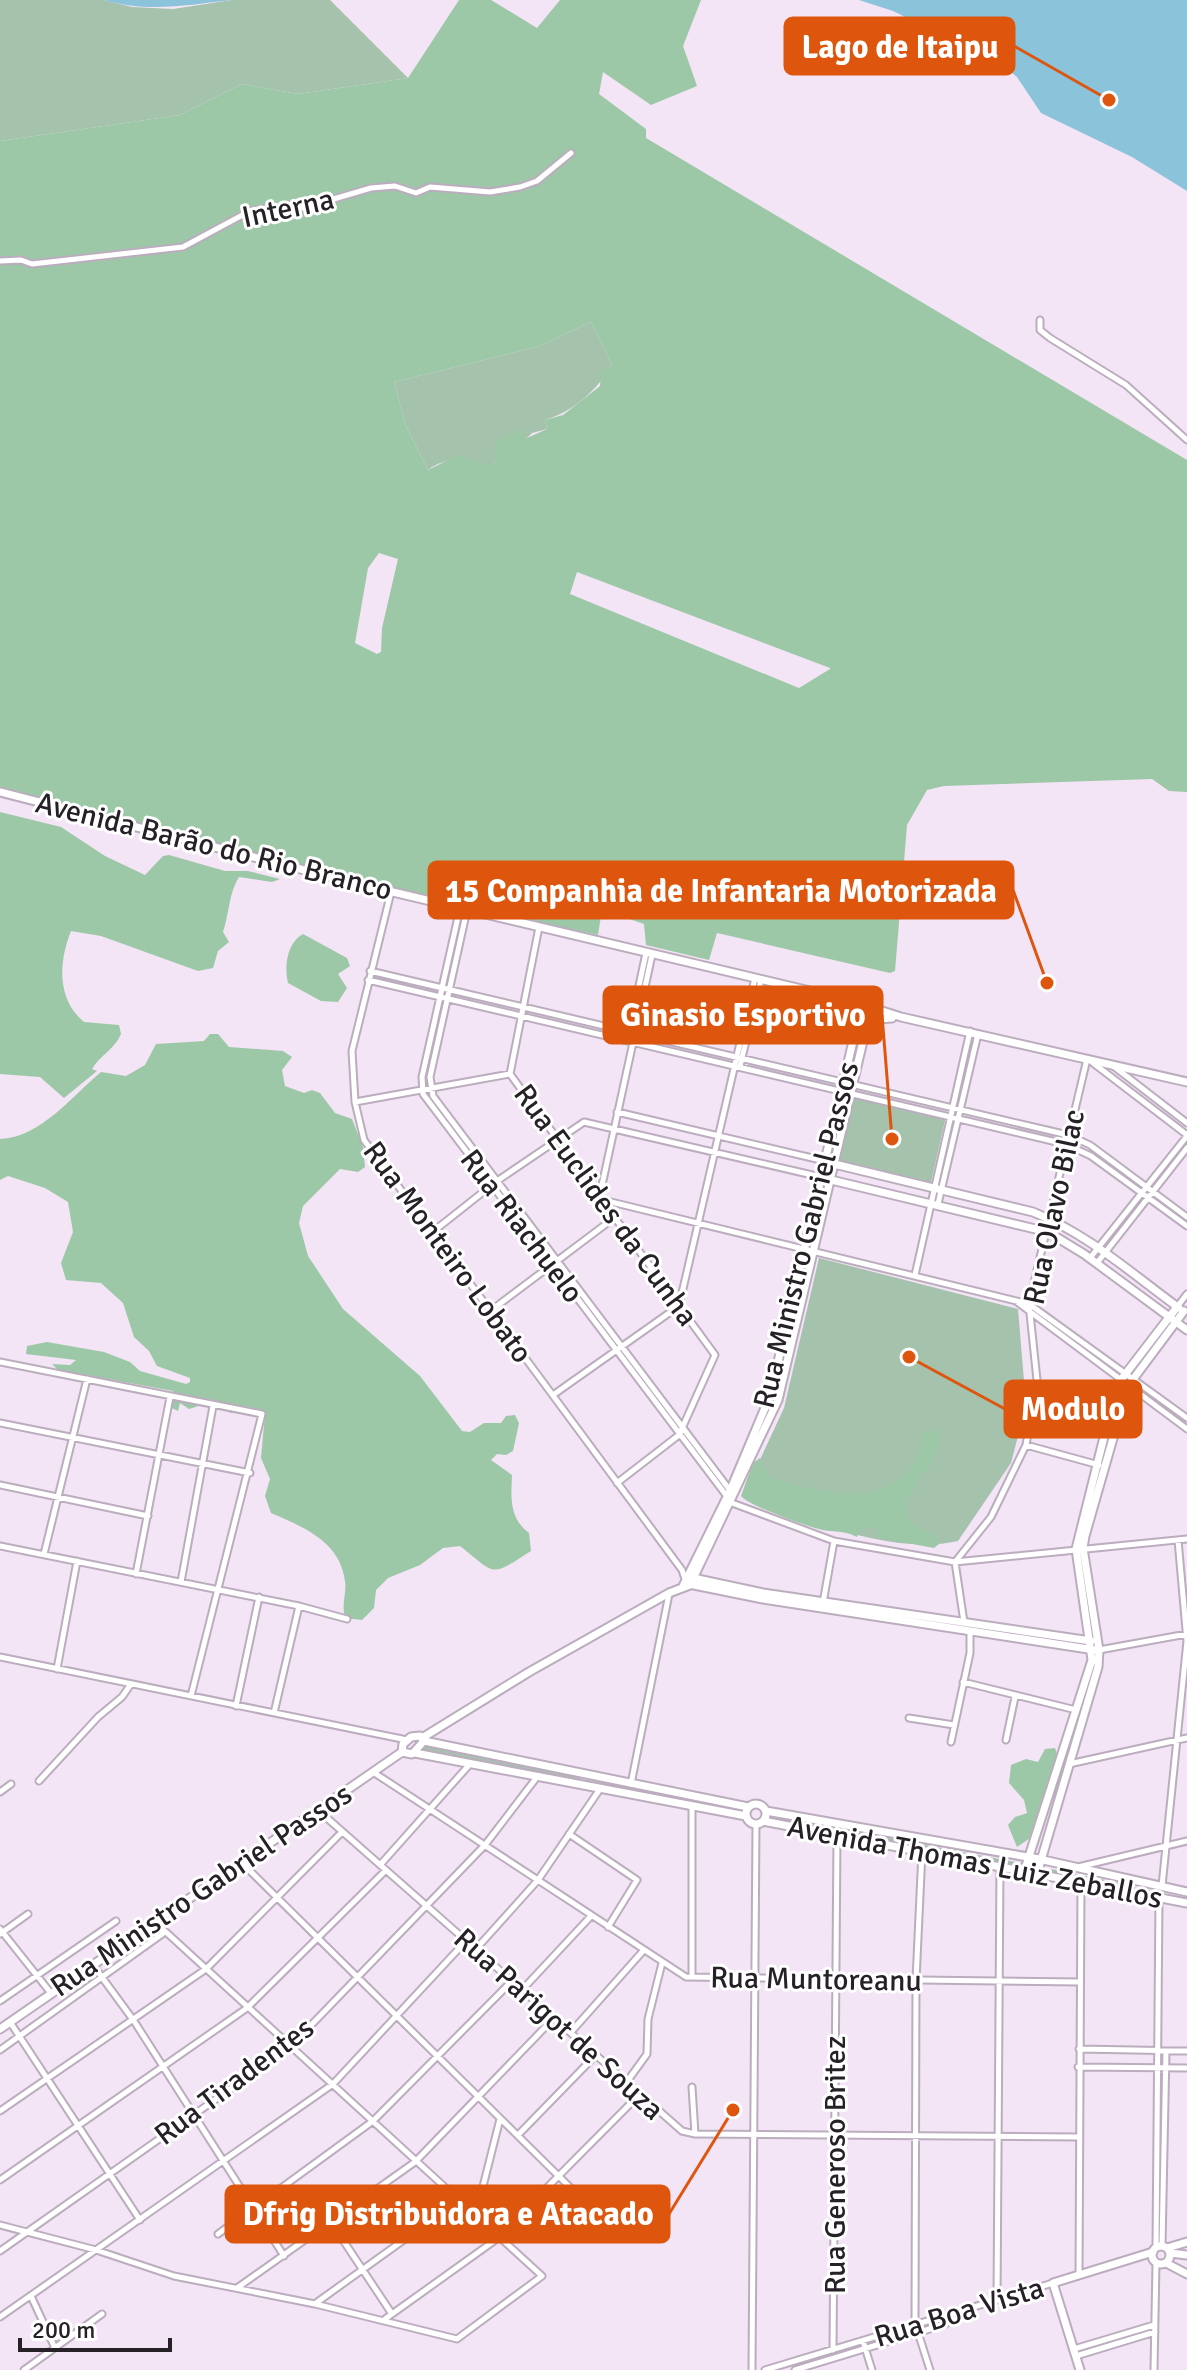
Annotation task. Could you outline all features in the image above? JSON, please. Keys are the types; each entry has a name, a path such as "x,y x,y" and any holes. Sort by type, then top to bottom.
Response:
{"main road":[{"name":"Avenida Barão do Rio Branco","path":"0,792 391,892 848,1000 901,1017 1187,1082"},
{"path":"848,1000 864,1018"},
{"name":"Rua Ministro Gabriel Passos","path":"809,1250 831,1180 853,1083 864,1018 861,1006"},
{"name":"Avenida Barão do Rio Branco","path":"864,1018 901,1017"},
{"name":"Rua Ministro Gabriel Passos","path":"687,1579 733,1499 778,1400 821,1177 843,1081 864,1018"},
{"path":"825,1161 1049,1219 1102,1250 1184,1310 1122,1376 1080,1549 1098,1667 1037,1874"},
{"path":"821,1177 1045,1231 1093,1260 1187,1330"},
{"path":"989,1217 992,1202"},
{"path":"1102,1465 1130,1382 1172,1320"},
{"path":"402,1752 406,1755 415,1753 423,1740 529,1672 669,1593 687,1579 823,1605 964,1622 1095,1645"},
{"path":"873,1612 970,1631 1095,1645"},
{"path":"1024,1872 1095,1645"},
{"path":"408,1740 415,1736 423,1740"},
{"name":"Rua Ministro Gabriel Passos","path":"0,2029 319,1811 402,1752 408,1740"},
{"name":"Avenida Thomas Luiz Zeballos","path":"423,1740 748,1807 758,1804 766,1811 1039,1859 1187,1892"},
{"name":"Avenida Thomas Luiz Zeballos","path":"415,1753 746,1816"},
{"path":"581,1785 585,1775"},
{"path":"748,1807 746,1816 759,1822 766,1811"},
{"path":"820,1832 822,1821"},
{"name":"Avenida Thomas Luiz Zeballos","path":"759,1822 1187,1903"},
{"path":"1123,1890 1125,1880"},
{"name":"Rua Boa Vista","path":"1053,2283 1187,2242"},
{"path":"1162,2250 1187,2255"},
{"path":"1162,2250 1156,2263 1166,2263 1187,2274"},
{"path":"1162,2250 1166,2263"},
{"path":"1053,2283 1080,2370"}],"street":[{"name":"Interna","path":"0,261 21,260 32,264 183,247 250,211 291,205 303,208 371,188 395,186 416,193 430,187 490,192 520,187 537,181 571,153"},
{"path":"1040,320 1040,330 1126,385 1187,440"},
{"name":"Rua Monteiro Lobato","path":"391,892 352,1051 355,1102 371,1153 687,1579"},
{"path":"421,1088 464,909"},
{"name":"Rua Euclides da Cunha","path":"539,927 510,1074 715,1355 683,1426"},
{"path":"649,954 599,1199 1017,1301 1089,1346 1187,1429"},
{"path":"370,971 1068,1135 1090,1145 1187,1217"},
{"path":"553,1395 679,1306 758,979"},
{"path":"368,980 443,995 1065,1144 1081,1149 1187,1226"},
{"path":"429,1087 443,995"},
{"path":"915,1275 974,1032"},
{"path":"1088,1059 1187,1136 1140,1192 1102,1250"},
{"name":"Rua Olavo Bilac","path":"955,1562 991,1517 1026,1445 1037,1380 1029,1307 1065,1144 1088,1059"},
{"path":"1110,1064 1187,1123"},
{"path":"355,1102 510,1074"},
{"name":"Rua Riachuelo","path":"429,1087 551,1265 679,1435 733,1499"},
{"name":"Rua Riachuelo","path":"421,1088 622,1345 733,1499"},
{"path":"617,1112 825,1161"},
{"path":"430,1234 494,1183 584,1122 821,1177"},
{"path":"1093,1260 1187,1148"},
{"path":"489,1312 614,1218"},
{"path":"1184,1310 1187,1294"},
{"path":"1029,1307 1084,1353 1122,1376"},
{"path":"1084,1353 1089,1346"},
{"path":"0,1362 262,1414 250,1473 191,1696"},
{"path":"44,1554 87,1379"},
{"path":"1130,1382 1187,1418"},
{"path":"136,1574 170,1397"},
{"path":"181,1582 213,1406"},
{"path":"0,1423 250,1473"},
{"path":"617,1483 679,1435 683,1426"},
{"path":"1026,1445 1102,1465"},
{"path":"0,1485 148,1516"},
{"path":"733,1499 834,1541 955,1562 1187,1539"},
{"path":"1162,1887 1187,1634 1178,1540"},
{"path":"823,1605 834,1541"},
{"path":"0,1546 259,1597 347,1619"},
{"path":"57,1669 77,1561"},
{"path":"955,1562 964,1622"},
{"path":"631,1784 669,1593"},
{"path":"236,1706 259,1597"},
{"path":"274,1713 299,1606"},
{"path":"951,1742 970,1653 970,1631"},
{"path":"1095,1645 1187,1634"},
{"path":"0,1657 408,1740"},
{"path":"963,1682 1077,1710"},
{"path":"39,1781 98,1717 122,1697 131,1684"},
{"path":"1006,1740 1015,1697"},
{"path":"909,1718 954,1725"},
{"path":"1068,1764 1187,1738"},
{"path":"380,1865 471,1763"},
{"name":"Rua Muntoreanu","path":"373,1772 643,1951 692,1977 1080,1982"},
{"name":"Rua Tiradentes","path":"0,2251 290,2047 485,1845 537,1776"},
{"path":"0,1792 11,1784"},
{"path":"476,1949 538,1880 600,1788"},
{"path":"692,1806 692,1977"},
{"name":"Rua Parigot de Souza","path":"319,1811 571,2032 667,2121 695,2134 1079,2137"},
{"path":"752,2370 752,2134 759,1822"},
{"path":"0,2111 206,1969 342,1832"},
{"path":"569,1834 637,1880 608,1927"},
{"name":"Rua Generoso Britez","path":"833,2350 837,1836"},
{"path":"1074,1868 1187,1841"},
{"path":"922,1852 916,1980 915,2323 930,2370"},
{"path":"241,1862 596,2213"},
{"path":"997,2300 1000,1867"},
{"path":"0,2180 247,2008 316,1936 386,1870"},
{"path":"1079,2275 1081,1882"},
{"path":"1159,1898 1156,2155 1162,2250"},
{"path":"28,1914 1,1932 50,1992"},
{"path":"522,1990 591,1916"},
{"path":"0,2001 116,1921"},
{"path":"0,2225 96,2250 174,2276 315,2304 457,2339 542,2276 155,1921"},
{"path":"0,2050 165,1932"},
{"path":"0,2317 333,2084 466,1941"},
{"path":"571,2032 643,1951"},
{"path":"626,2083 647,2054 652,1997 662,1963"},
{"path":"92,1964 134,2021 284,2256"},
{"path":"218,2234 373,2121 439,2058 512,1981"},
{"path":"236,2289 415,2162 555,2018"},
{"path":"10,2022 49,2077 140,2220"},
{"path":"1079,2049 1187,2051"},
{"path":"1162,2250 1166,2051"},
{"path":"518,2135 595,2056"},
{"path":"1078,2067 1187,2068"},
{"path":"692,2087 695,2134"},
{"path":"384,2320 498,2236 639,2095"},
{"path":"1157,2112 1165,2112"},
{"path":"476,2215 500,2118"},
{"path":"1156,2155 1164,2155"},
{"path":"315,2304 458,2201"},
{"path":"331,2222 392,2314"},
{"path":"1154,2370 1156,2263"},
{"name":"Rua Boa Vista","path":"765,2370 1053,2283"},
{"path":"31,2296 55,2348"},
{"path":"24,2370 102,2314"},
{"name":"Rua Boa Vista","path":"795,2370 810,2368 946,2324"},
{"path":"1075,2353 1154,2328"},
{"path":"863,2341 872,2370"},
{"path":"806,2357 810,2368"}],"green space":[{"path":"0,0 104,0 132,7 173,9 232,0 330,0 408,78 298,94 242,84 180,115 0,141"},
{"path":"459,0 491,0 537,28 560,0 701,0 683,46 697,86 651,105 603,72 599,94 646,129 646,138 1187,460 1187,792 1169,791 1152,779 944,786 927,790 907,825 895,971 890,973 717,933 709,960 646,945 644,924 621,916 601,916 598,935 469,908 0,791 0,141 180,115 242,84 298,94 408,78","holes":["591,322 612,365 601,372 600,386 563,415 545,420 547,429 527,438 520,429 496,441 494,466 458,455 428,470 406,426 394,382 540,346","379,553 398,559 382,628 381,652 377,654 355,643 368,568","577,572 830,669 799,688 570,594"]},
{"path":"591,322 612,365 600,383 584,398 545,420 547,429 532,433 527,438 519,430 497,441 494,466 452,461 428,470 406,426 394,382 540,346"},
{"path":"0,812 61,827 105,856 145,875 163,856 169,855 225,871 248,871 280,879 272,882 239,877 223,932 229,942 218,951 213,968 198,971 101,936 71,931 62,967 68,1002 84,1022 119,1025 121,1034 92,1069 97,1071 64,1098 40,1077 0,1074"},
{"path":"303,934 347,958 350,966 338,974 347,988 338,1002 321,1001 288,983 288,956 293,943"},
{"path":"210,1034 218,1034 229,1047 283,1051 292,1057 282,1070 285,1086 304,1093 312,1090 320,1093 335,1113 352,1119 363,1147 365,1167 358,1172 340,1169 303,1206 299,1223 308,1256 343,1309 420,1376 462,1431 470,1432 484,1423 501,1423 506,1416 515,1415 519,1423 513,1451 506,1455 497,1454 491,1460 512,1475 513,1507 518,1521 529,1533 531,1551 507,1566 494,1570 460,1546 443,1548 420,1565 388,1578 376,1590 374,1608 362,1620 345,1618 345,1581 336,1555 318,1537 271,1513 265,1496 270,1479 261,1458 265,1414 244,1407 231,1413 211,1402 189,1409 180,1403 178,1411 172,1408 173,1391 58,1370 52,1364 70,1365 76,1360 26,1354 27,1346 47,1342 104,1352 130,1362 140,1371 186,1384 190,1382 190,1378 157,1366 149,1351 134,1337 123,1303 101,1283 66,1280 61,1263 73,1232 68,1202 45,1188 8,1176 0,1180 0,1139 15,1137 42,1124 101,1072 126,1076 145,1065 156,1044 204,1041"},
{"path":"852,1096 946,1116 930,1187 838,1161"},
{"path":"819,1258 1018,1309 1026,1405 1011,1463 958,1541 905,1544 877,1539 849,1533 743,1496 784,1408"},
{"path":"935,1430 941,1436 939,1449 904,1503 911,1522 937,1538 939,1544 934,1548 880,1538 874,1526 859,1531 857,1537 820,1529 775,1514 741,1496 753,1463 760,1458 769,1478 805,1487 846,1493 885,1487 901,1478 914,1463 923,1433"},
{"path":"426,1745 581,1777 579,1782 422,1750"},
{"path":"1055,1748 1058,1757 1036,1834 1017,1847 1008,1825 1015,1817 1027,1813 1024,1800 1009,1783 1011,1765 1026,1759 1038,1762 1045,1749"},
{"path":"586,1780 743,1809 742,1813"},
{"path":"825,1826 1021,1863 1020,1868 824,1829"},
{"path":"1046,1868 1121,1883 1120,1887 1046,1872"}],"water":[{"path":"104,0 232,0 152,7"},
{"path":"859,0 1187,0 1187,191 1132,157 1041,113 1017,77 1003,65 893,11"}],"place":[{"name":"Lago de Itaipu","path":"1109,100"},
{"name":"15 Companhia de Infantaria Motorizada","path":"1047,983"},
{"name":"Ginasio Esportivo","path":"892,1139"},
{"name":"Modulo","path":"909,1357"},
{"name":"Dfrig Distribuidora e Atacado","path":"733,2110"}]}
